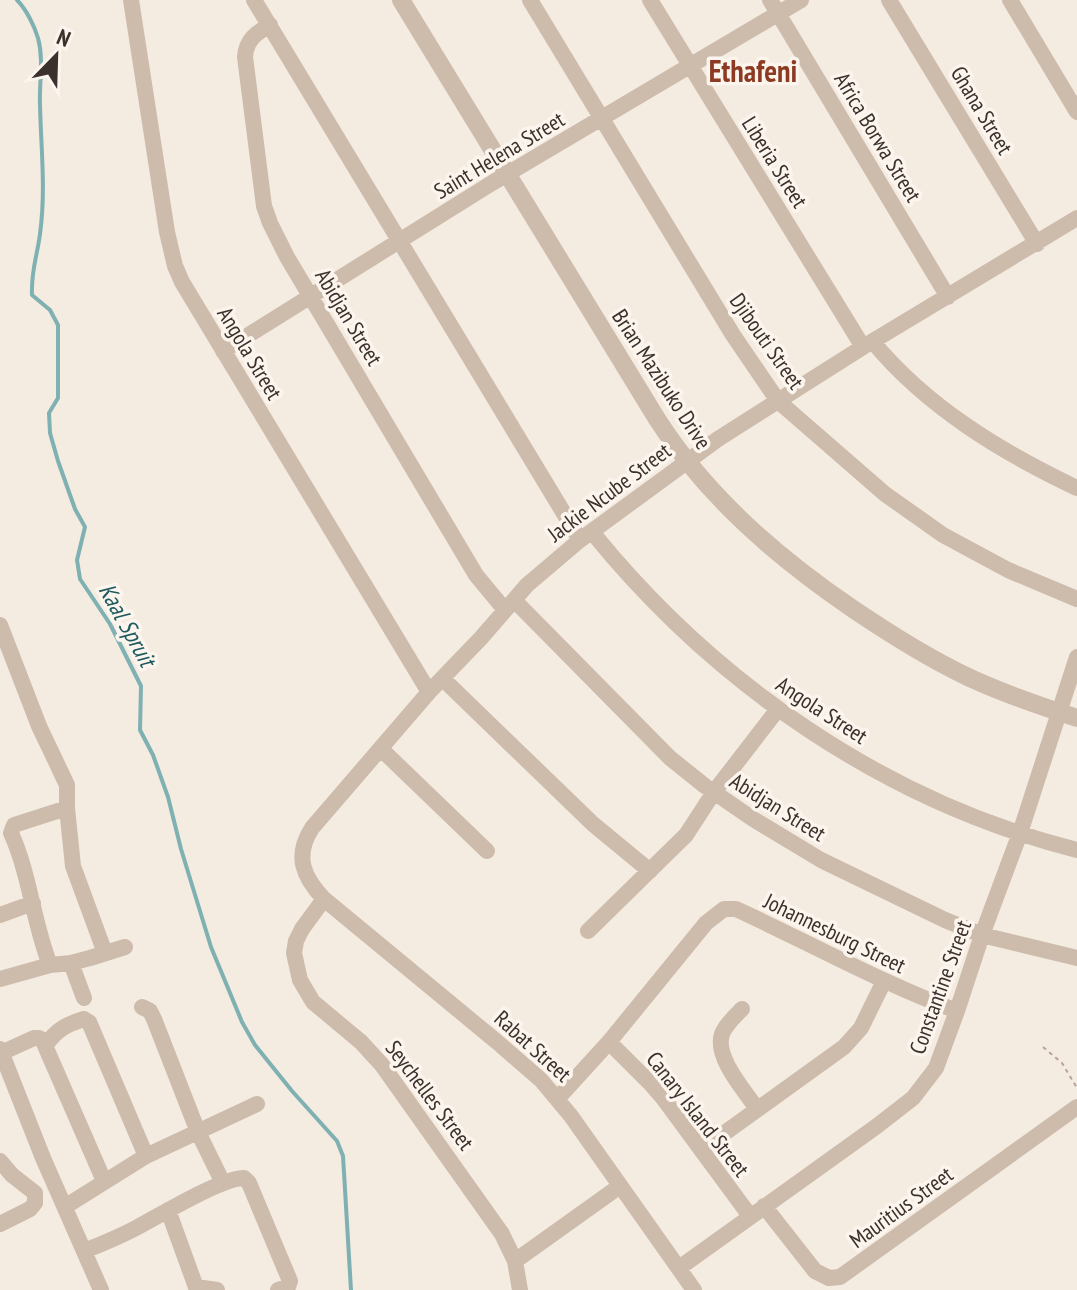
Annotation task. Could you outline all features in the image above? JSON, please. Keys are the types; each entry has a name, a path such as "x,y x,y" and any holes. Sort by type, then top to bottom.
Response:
{"street":[{"name":"Angola Street","path":"131,0 171,251 182,282 429,692"},
{"name":"Angola Street","path":"254,0 399,241 586,536 690,638 778,709 835,747 888,778 932,798 1020,833 1077,850"},
{"name":"Brian Mazibuko Drive","path":"401,0 657,419 705,484 754,533 814,582 904,643 1004,693 1077,718"},
{"name":"Djibouti Street","path":"530,0 733,335 778,401 863,476 943,535 1008,570 1077,599"},
{"name":"Liberia Street","path":"650,0 868,345 965,424 1034,467 1077,488"},
{"name":"Saint Helena Street","path":"223,351 507,174 689,66 774,7 801,0"},
{"name":"Ghana Street","path":"889,0 1037,244"},
{"path":"1010,0 1077,112"},
{"name":"Africa Borwa Street","path":"774,7 948,297"},
{"name":"Abidjan Street","path":"270,25 248,42 245,57 261,187 270,223 476,575 687,773 753,819 821,860 945,920 982,935 1077,958"},
{"name":"Jackie Ncube Street","path":"304,871 302,855 306,837 429,692 540,573 686,462 778,401 1077,218"},
{"path":"0,625 39,726 67,785 73,866 105,953"},
{"name":"Constantine Street","path":"679,1268 913,1098 936,1068 1020,833 1077,657"},
{"path":"443,679 593,824 650,871"},
{"path":"588,931 686,835 714,792 778,709"},
{"path":"381,749 487,851"},
{"path":"50,965 11,833 14,825 67,808"},
{"name":"Rabat Street","path":"304,871 324,899 515,1057 558,1098 694,1290"},
{"name":"Seychelles Street","path":"324,899 296,941 296,967 306,993 322,1012 361,1042 382,1065 492,1218 515,1261 520,1290"},
{"path":"0,915 33,903"},
{"name":"Johannesburg Street","path":"609,1042 706,923 730,908 884,981 957,1011"},
{"path":"0,979 125,947"},
{"path":"71,963 84,998"},
{"path":"701,1150 832,1056 853,1037 884,981"},
{"path":"142,1007 150,1011 154,1019 198,1132 223,1183"},
{"path":"742,1009 722,1035 721,1051 757,1109"},
{"path":"46,1045 63,1027 84,1019 89,1022 146,1156"},
{"path":"101,1290 43,1158 1,1051 36,1038 42,1039 104,1181"},
{"path":"558,1098 609,1042"},
{"name":"Canary Island Street","path":"609,1042 650,1083 701,1150 757,1211"},
{"path":"66,1206 146,1156 257,1104"},
{"name":"Mauritius Street","path":"757,1211 815,1271 829,1278 840,1277 1077,1107"},
{"path":"0,1161 35,1193 35,1203 30,1209 0,1224"},
{"path":"84,1251 223,1183 241,1178 249,1183 290,1281 288,1287 278,1290"},
{"path":"515,1261 620,1186"},
{"path":"168,1210 197,1288 217,1290"}],"path":[{"path":"1043,1047 1062,1063 1077,1088"}],"waterway":[{"name":"Kaal Spruit","path":"17,0 34,28 41,55 43,201 32,295 50,310 58,325 58,398 49,413 50,433 75,509 85,527 77,560 80,579 110,624 141,686 140,730 168,797 211,947 242,1022 255,1045 337,1141 343,1156 351,1290"}],"district":[{"name":"Ethafeni","path":"753,72"}]}
